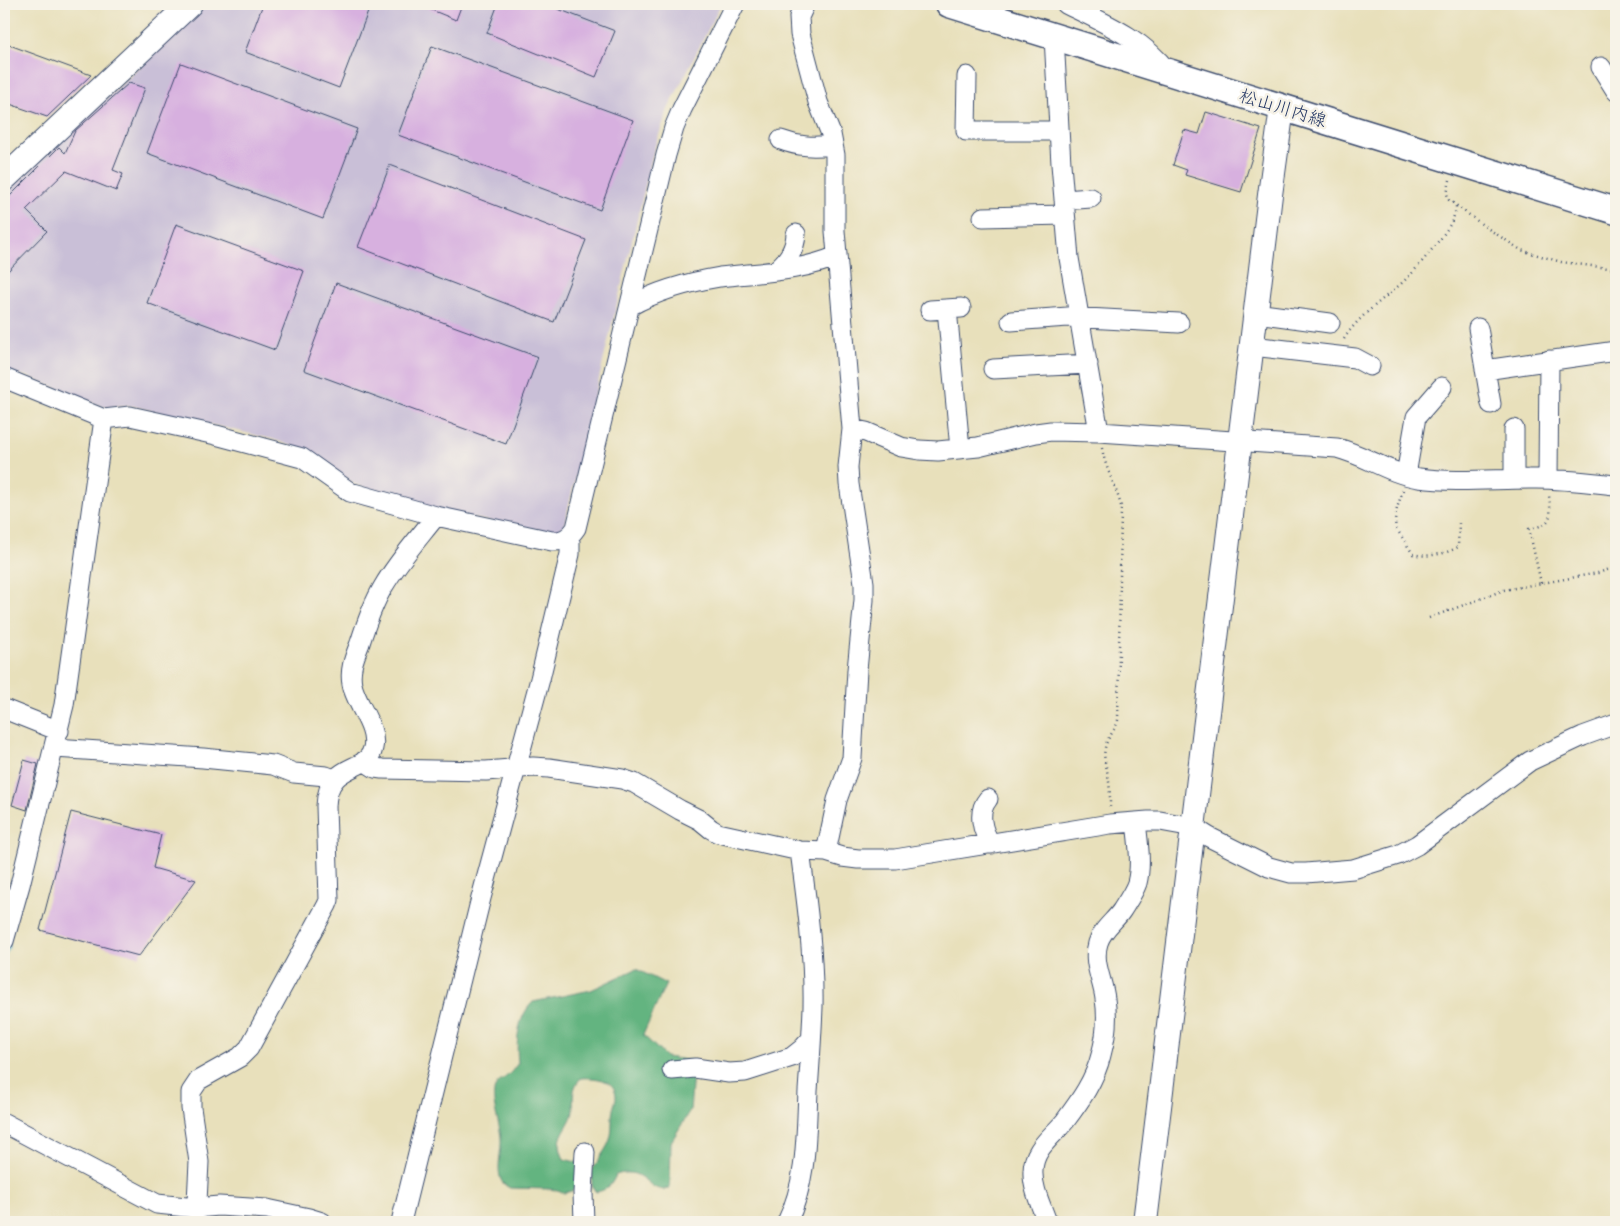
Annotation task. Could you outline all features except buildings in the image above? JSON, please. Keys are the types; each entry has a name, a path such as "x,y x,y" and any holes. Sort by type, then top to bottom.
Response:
{"main road":[{"name":"松山川内線","path":"949,4 1616,211"}],"street":[{"path":"4,178 190,4"},
{"path":"4,378 104,420 130,416 216,435 302,458 350,492 436,516 552,541 562,540 569,536 576,528 674,128 735,4"},
{"path":"806,4 799,17 800,34 818,102 834,145 835,255 843,308 852,429 849,484 864,583 852,758 837,800 826,852"},
{"path":"1066,4 1089,9 1156,57 1167,71"},
{"path":"1054,37 1069,258 1099,432"},
{"path":"1601,68 1616,91"},
{"path":"967,76 966,131 1059,131"},
{"path":"1145,1222 1282,108"},
{"path":"781,140 805,147 834,145"},
{"path":"983,217 1065,208 1091,198"},
{"path":"775,271 791,255 796,234"},
{"path":"630,306 644,298 699,282 807,265 835,255"},
{"path":"946,309 960,449"},
{"path":"1256,313 1330,323"},
{"path":"1011,322 1080,318 1179,323"},
{"path":"1478,328 1491,404"},
{"path":"1252,346 1355,358 1370,366"},
{"path":"1485,370 1616,350"},
{"path":"1548,479 1549,360"},
{"path":"992,369 1088,364"},
{"path":"1406,475 1416,417 1442,387"},
{"path":"4,941 57,739 69,677 104,420"},
{"path":"852,429 866,432 901,447 938,451 978,447 1036,433 1099,432 1337,448 1354,453 1406,475 1439,480 1548,479 1616,485"},
{"path":"1514,429 1514,479"},
{"path":"196,1215 199,1162 191,1108 192,1092 199,1080 240,1058 249,1048 327,905 329,900 327,798 330,785 334,779 364,761 373,750 374,742 372,732 352,686 350,674 352,666 366,624 382,588 436,516"},
{"path":"402,1222 481,898 540,679 570,554 569,536"},
{"path":"4,709 57,739 273,765 294,772 326,776 334,779"},
{"path":"364,761 375,768 382,769 477,771 549,768 622,779 634,783 700,820 711,830 718,833 800,851 826,852 858,859 894,859 1110,824 1160,821 1193,827 1269,867 1291,873 1306,873 1352,869 1377,863 1404,852 1417,845 1530,761 1583,736 1616,724"},
{"path":"988,799 982,806 982,814 986,836 991,844"},
{"path":"1047,1222 1035,1184 1033,1171 1035,1161 1045,1141 1063,1123 1094,1078 1101,1057 1106,1034 1107,1014 1096,960 1098,943 1104,930 1122,910 1137,883 1139,861 1136,822"},
{"path":"787,1222 795,1205 804,1162 813,1007 808,912 800,851"},
{"path":"672,1070 695,1068 729,1073 745,1072 792,1057 811,1039"},
{"path":"4,1123 157,1204 196,1215 219,1206 268,1209 322,1222"},
{"path":"584,1222 582,1193 585,1152"}],"path":[{"path":"1458,162 1448,186 1447,194 1449,200 1505,241 1521,250 1561,262 1616,269"},
{"path":"1333,355 1364,315 1404,281 1432,250 1449,226 1456,206"},
{"path":"1099,432 1103,454 1121,506 1118,720 1117,725 1107,739 1104,750 1104,761 1110,792 1110,824"},
{"path":"1406,475 1395,523 1410,552 1419,556 1453,550 1458,547 1459,524"},
{"path":"1540,583 1529,529 1542,527 1547,523 1550,516 1548,479"},
{"path":"1429,618 1504,590 1616,568"}],"shaded area":[{"path":"208,4 721,4 668,109 654,149 564,525 557,533 434,511 355,484 301,449 272,439 133,406 104,407 27,376 4,371 4,194"}],"green space":[{"path":"636,969 666,984 643,1035 666,1057 694,1061 690,1111 671,1142 670,1187 665,1189 656,1188 635,1174 623,1173 616,1175 606,1189 596,1192 592,1187 592,1168 605,1150 611,1137 612,1114 616,1098 613,1087 604,1080 581,1078 574,1093 571,1120 562,1135 560,1144 564,1159 580,1163 577,1187 572,1191 564,1193 550,1189 510,1188 504,1184 500,1175 501,1138 494,1103 494,1092 497,1084 518,1063 519,1030 528,1008 533,1002 591,990"}],"waterway":[{"path":"4,954 8,945"}]}
